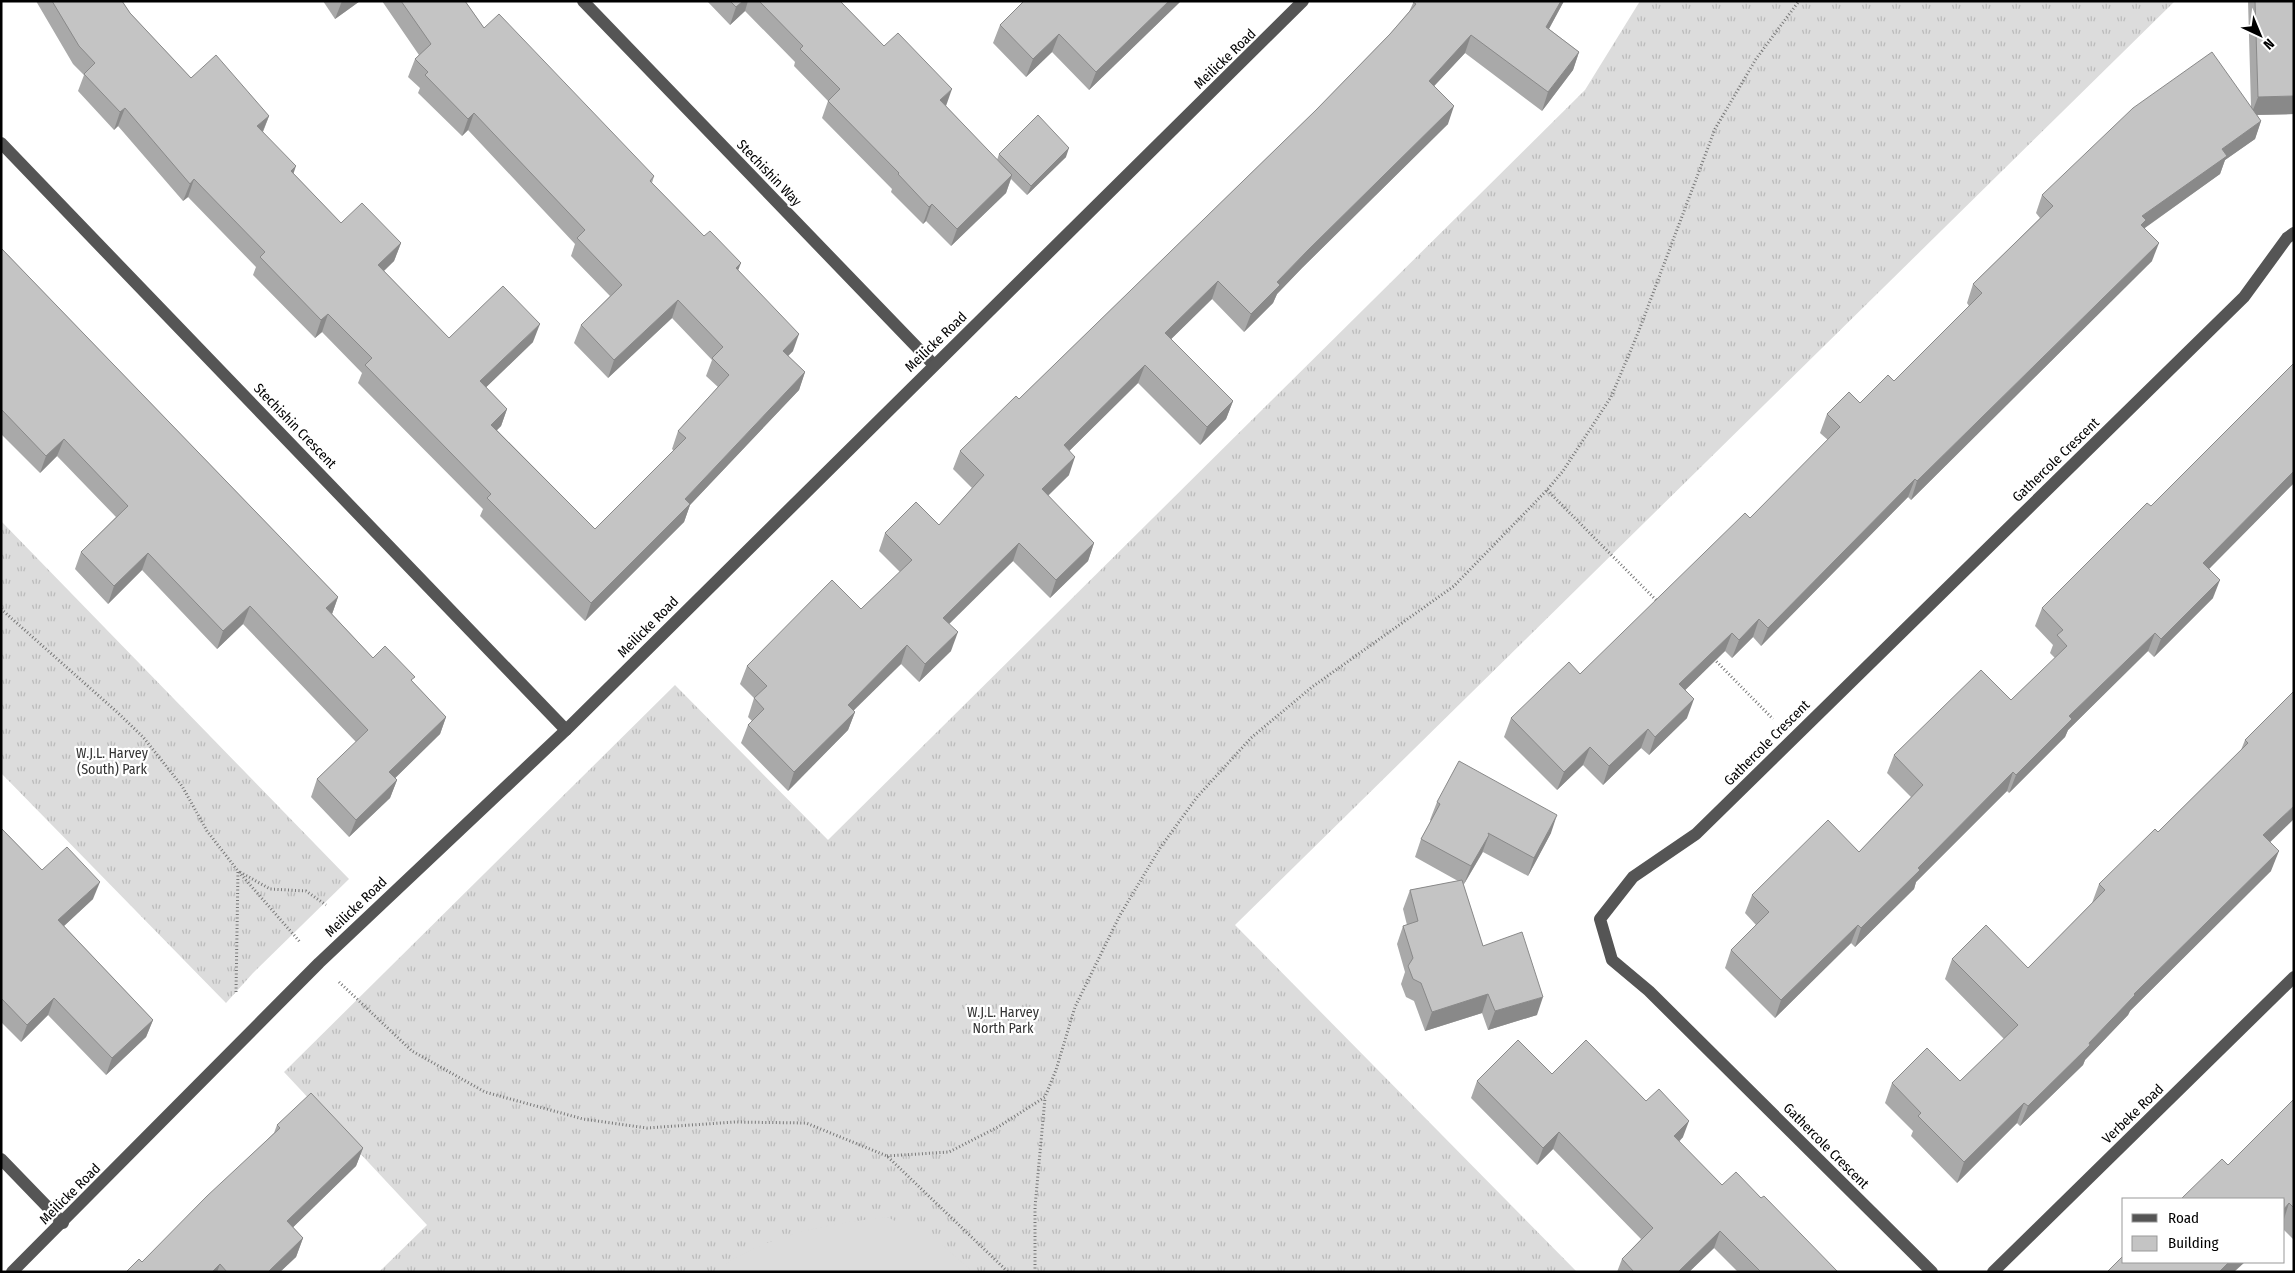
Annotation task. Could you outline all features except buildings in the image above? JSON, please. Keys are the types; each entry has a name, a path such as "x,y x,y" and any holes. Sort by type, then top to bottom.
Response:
{"street":[{"name":"Stechishin Way","path":"583,1 934,365"},
{"name":"Meilicke Road","path":"12,1272 63,1223 319,963 566,730 1303,1"},
{"name":"Stechishin Crescent","path":"1,143 566,730"},
{"name":"Gathercole Crescent","path":"1932,1272 1649,992 1612,960 1600,919 1632,877 1696,834 2230,311 2244,297 2287,238 2294,234"},
{"name":"Verbeke Road","path":"1993,1272 2294,977"},
{"path":"1,1159 63,1223"}],"path":[{"path":"1034,1272 1035,1206 1045,1097 1056,1070 1075,1007 1120,916 1160,848 1197,797 1252,738 1312,687 1454,586 1563,471 1611,397 1638,333 1715,130 1756,59 1799,1"},
{"path":"1547,490 1665,609"},
{"path":"1,609 143,737 182,786 208,831 238,871 319,963 412,1051 485,1092 583,1119 647,1128 735,1122 806,1123 888,1156 1008,1272"},
{"path":"1713,658 1768,714"},
{"path":"238,871 270,889 306,891 326,905"},
{"path":"236,992 238,871"},
{"path":"888,1156 949,1152 998,1127 1045,1097"}],"green space":[{"name":"W.J.L. Harvey North Park","path":"1640,1 2175,1 1235,925 1577,1272 379,1272 427,1225 284,1072 675,685 828,840 1585,90"},
{"name":"W.J.L. Harvey (South) Park","path":"1,521 349,879 253,973 226,1003 1,773"},
{"path":"887,1217 941,1244 973,1272 713,1272 753,1249 796,1233 841,1223"}]}
